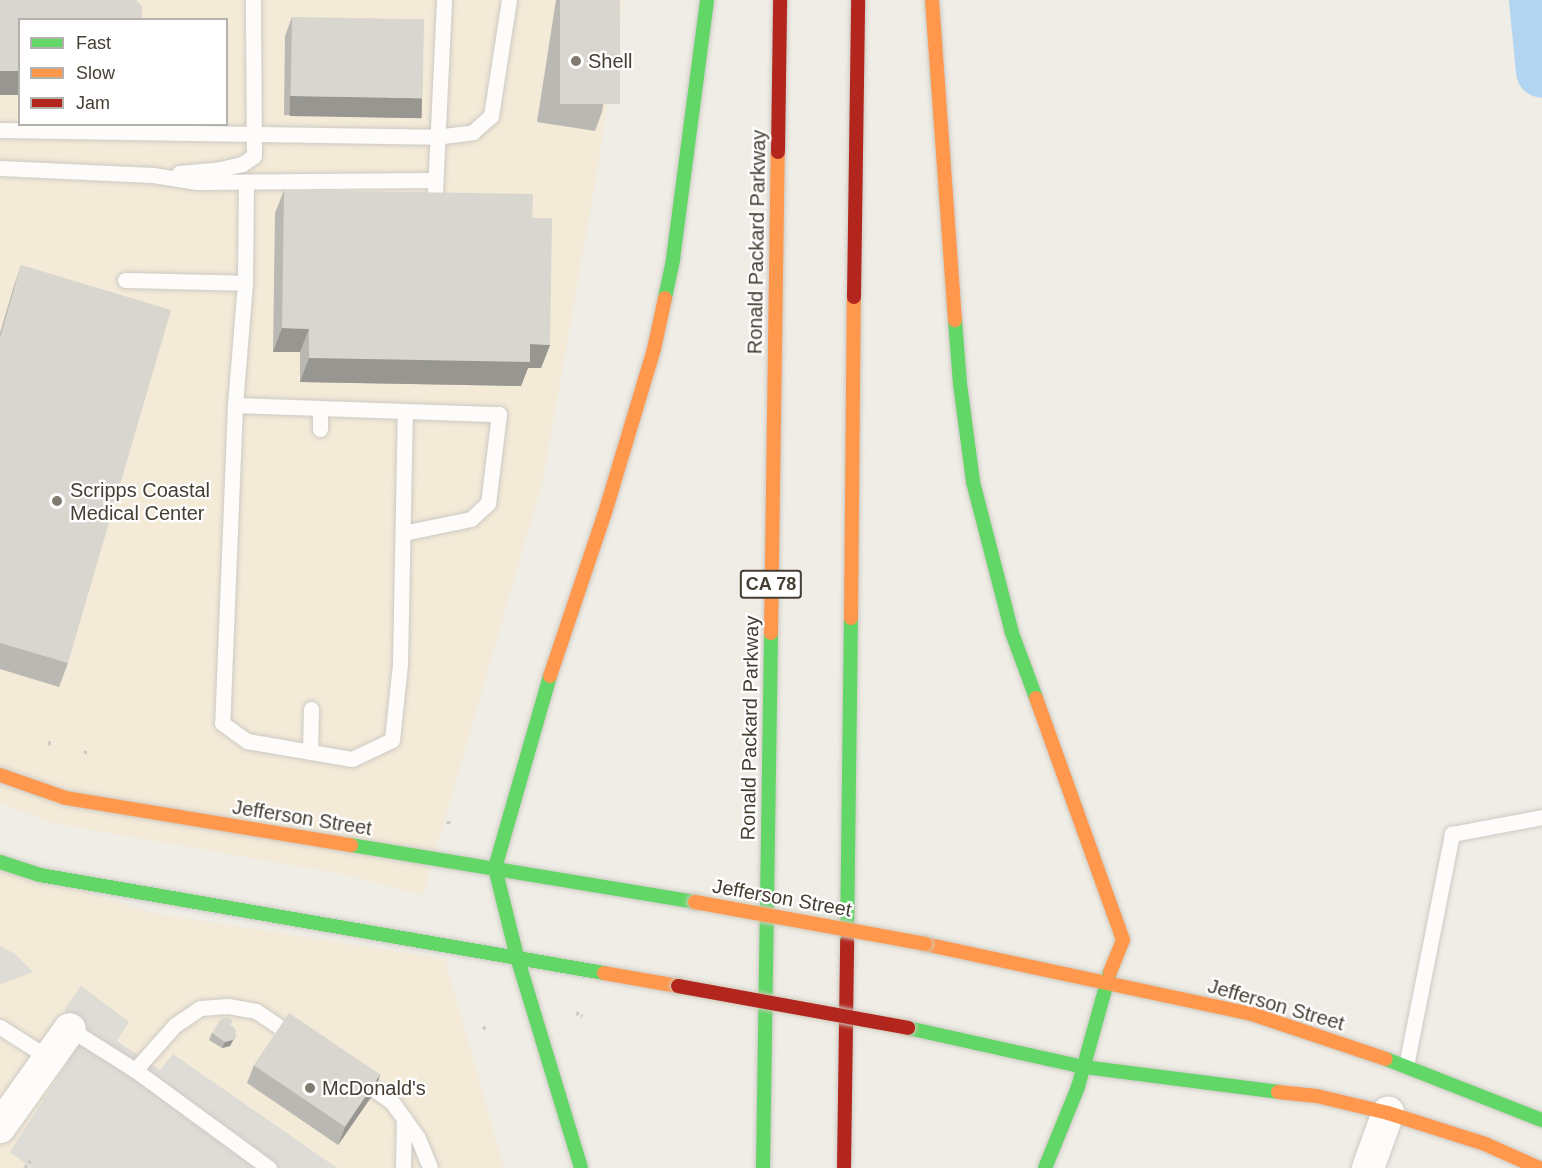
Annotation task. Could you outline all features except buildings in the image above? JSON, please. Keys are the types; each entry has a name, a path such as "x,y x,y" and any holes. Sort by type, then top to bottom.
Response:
{"main road":[{"path":"581,1168 517,957 495,868 550,675 604,516 654,349 673,259 707,0"},
{"name":"Ronald Packard Parkway","path":"763,1168 780,0"},
{"path":"844,1168 858,0"},
{"path":"932,0 960,384 973,482 1012,633 1123,940 1106,983 1084,1066 1045,1168"},
{"name":"Jefferson Street","path":"0,775 66,798 313,841 495,868 695,902 925,944 1251,1014 1406,1066 1542,1120"},
{"path":"0,862 40,875 517,957 908,1028 1084,1066 1203,1084 1317,1096 1388,1113 1485,1144 1539,1168"}],"street":[{"path":"0,1127 70,1029"},
{"path":"1368,1168 1388,1113"}],"lane":[{"path":"153,175 216,170 242,164 254,156 253,0"},
{"path":"434,216 435,137 444,0"},
{"path":"0,130 435,137 473,132 491,116 509,0"},
{"path":"0,168 153,175 196,182 434,180"},
{"path":"246,182 246,283 235,405 222,723 247,741 352,759 392,740 400,664 405,412"},
{"path":"125,280 246,283"},
{"path":"235,405 499,414 488,503 471,519 403,532"},
{"path":"320,408 320,429"},
{"path":"310,752 311,709"},
{"path":"1406,1066 1452,834 1542,817"},
{"path":"135,1070 174,1025 200,1008 228,1006 256,1011 304,1043"},
{"path":"0,1027 49,1058"},
{"path":"70,1029 135,1070 269,1168"},
{"path":"343,1069 392,1102 418,1138 430,1168"},
{"path":"403,1168 404,1118"}],"path":[{"path":"84,753 89,751"},
{"path":"448,821 450,827"},
{"path":"576,1013 582,1016"},
{"path":"25,1168 31,1161"}],"shaded area":[{"path":"0,0 623,0 598,166 543,480 423,895 342,874 53,823 0,803"},
{"path":"0,865 153,913 445,959 504,1168 0,1168"},
{"path":"0,946 15,954 33,972 0,984"},
{"path":"81,986 129,1022 117,1041 160,1070 173,1054 337,1168 31,1168 10,1152 69,1060 65,1009"}],"waterway":[{"path":"1535,0 1542,72"}],"traffic: fast":[{"path":"665,298 673,259 707,0"},
{"path":"955,320 960,384 973,482 1012,633 1036,698"},
{"path":"847,941 851,618"},
{"path":"763,1168 771,633"},
{"path":"550,676 495,868 517,957 581,1168"},
{"path":"351,845 695,902"},
{"path":"0,862 40,875 604,973"},
{"path":"1045,1168 1078,1087 1110,972"},
{"path":"908,1028 1084,1067 1278,1092"},
{"path":"1386,1059 1542,1120"}],"traffic: slow":[{"path":"932,0 955,320"},
{"path":"771,633 778,152"},
{"path":"851,618 854,297"},
{"path":"550,676 604,516 654,349 665,298"},
{"path":"1036,698 1123,940 1110,972"},
{"path":"0,775 66,798 351,845"},
{"path":"695,902 925,944"},
{"path":"925,944 1252,1014 1386,1059"},
{"path":"604,973 678,986"},
{"path":"1278,1092 1317,1096 1388,1113 1485,1144 1539,1168"}],"traffic: jam":[{"path":"778,152 780,0"},
{"path":"854,297 858,0"},
{"path":"844,1168 847,941"},
{"path":"678,986 908,1028"}],"place":[{"name":"Shell","path":"576,61"},
{"name":"Scripps Coastal Medical Center","path":"57,501"},
{"name":"McDonald's","path":"310,1088"}]}
